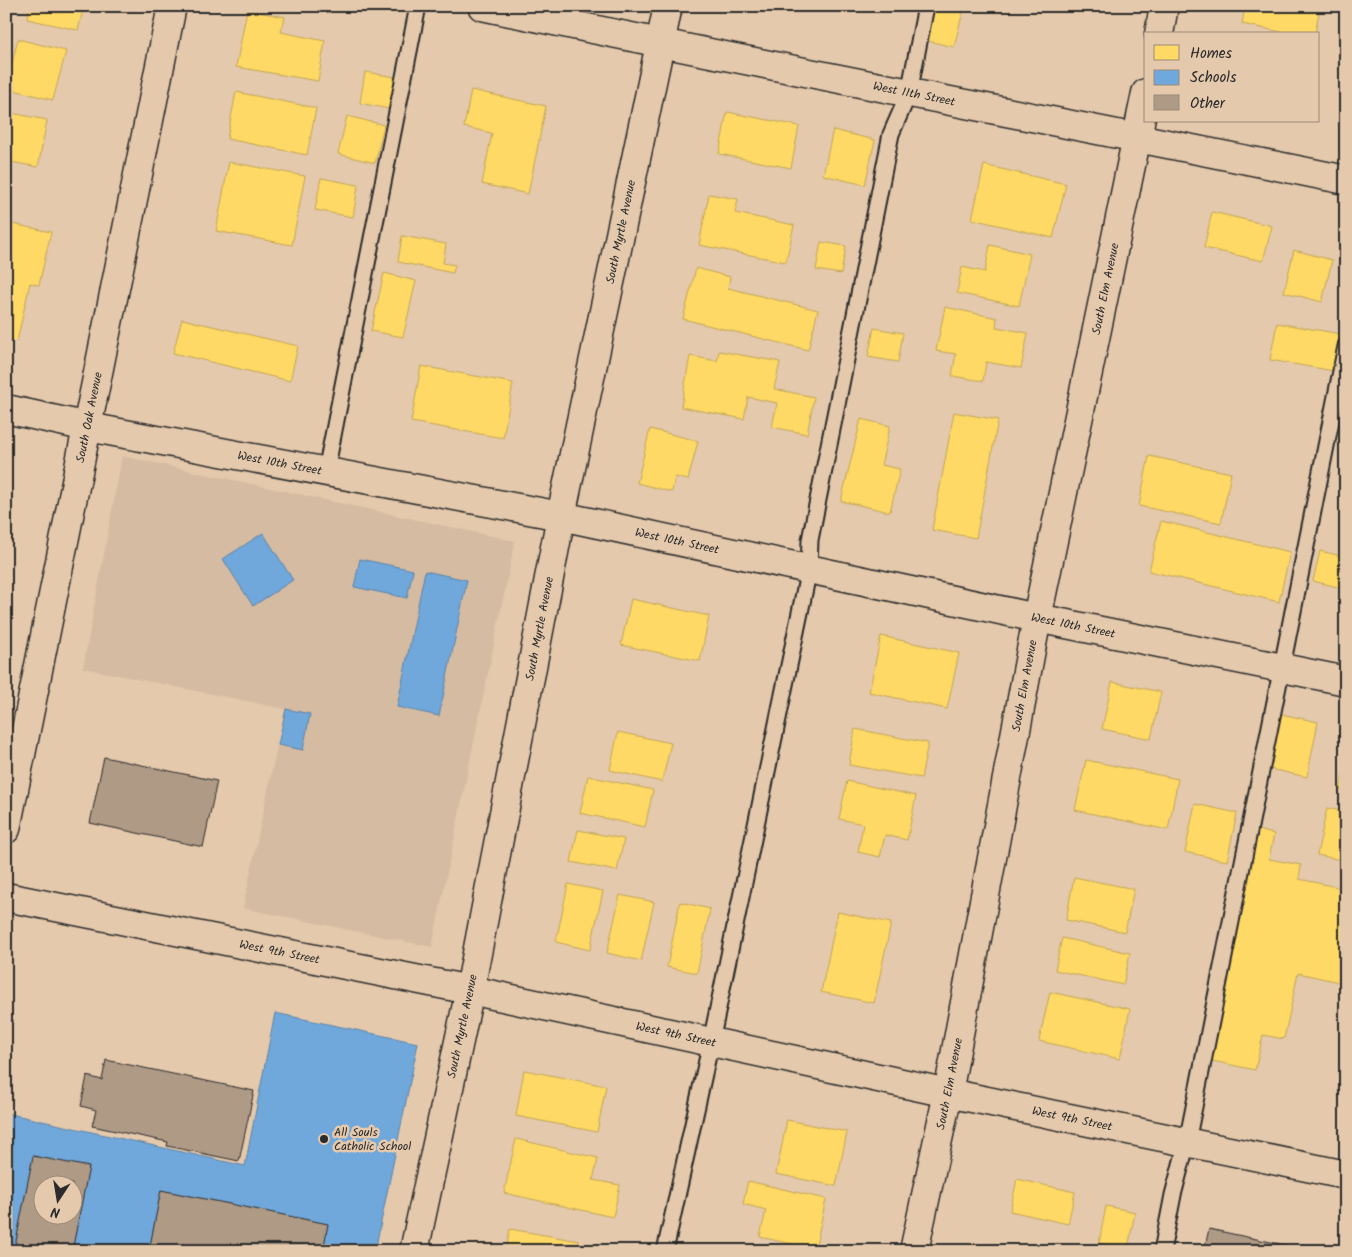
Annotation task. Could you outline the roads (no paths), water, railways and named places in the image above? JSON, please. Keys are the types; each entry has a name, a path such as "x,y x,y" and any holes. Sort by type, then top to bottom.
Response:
{"street":[{"name":"South Oak Avenue","path":"6,829 172,6"},
{"name":"West 11th Street","path":"482,6 660,44 1346,180"},
{"name":"South Myrtle Avenue","path":"414,1251 470,990 561,516 668,6"},
{"path":"1158,32 1164,6"},
{"name":"South Elm Avenue","path":"914,1251 948,1093 1038,618 1144,102"},
{"name":"West 10th Street","path":"6,409 88,427 561,516 1038,618 1346,681"},
{"name":"West 9th Street","path":"6,897 470,990 948,1093 1346,1175"}],"lane":[{"path":"326,471 418,6"},
{"path":"666,1251 809,569 810,540 891,134 910,93 926,6"},
{"path":"1162,1251 1173,1195 1187,1142 1346,346"}],"place":[{"name":"All Souls Catholic School","path":"324,1139"}]}
